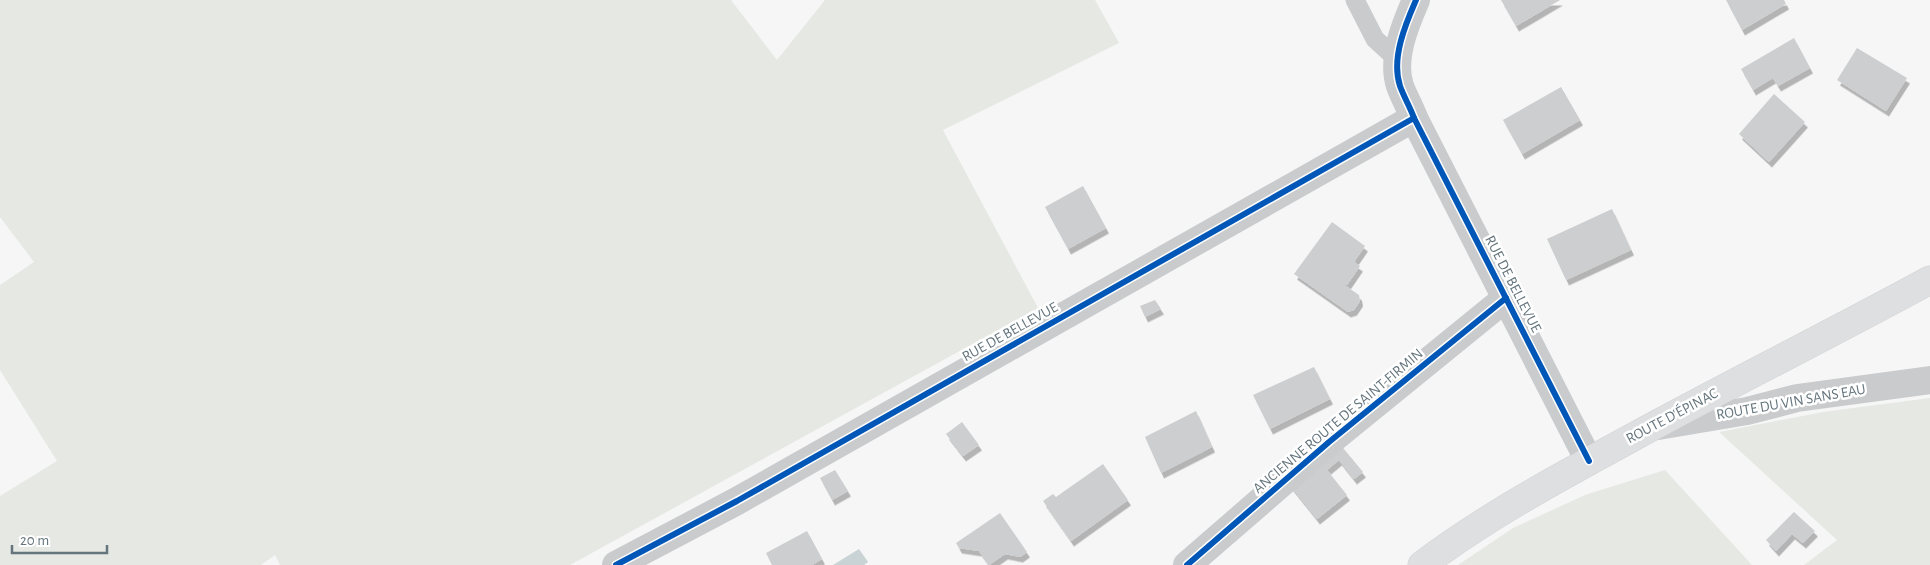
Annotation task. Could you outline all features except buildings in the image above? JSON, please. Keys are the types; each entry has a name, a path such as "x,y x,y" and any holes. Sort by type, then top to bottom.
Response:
{"main road":[{"name":"ROUTE D'ÉPINAC","path":"1422,565 1446,547 1519,500 1652,427 1930,280"}],"street":[{"name":"RUE DE BELLEVUE","path":"1416,0 1406,24 1398,60 1400,84 1414,118 1589,461"},
{"name":"RUE DE BELLEVUE","path":"616,565 738,501 1414,118"},
{"name":"ANCIENNE ROUTE DE SAINT-FIRMIN","path":"1187,565 1329,442 1506,298"},
{"name":"ROUTE DU VIN SANS EAU","path":"1652,427 1747,411 1798,398 1930,380"}],"lane":[{"path":"1356,0 1376,39 1398,60"}],"shaded area":[{"path":"0,0 731,0 777,60 825,0 1095,0 1119,43 943,130 1038,308 570,565 280,565 275,555 261,565 0,565 0,496 57,461 0,370 0,285 34,262 0,217"},
{"path":"1930,398 1930,565 1804,565 1837,540 1719,432 1823,412"},
{"path":"1665,470 1752,565 1458,565 1513,528 1585,495"},
{"path":"859,549 868,562 864,565 833,565"}],"cycle path":[{"path":"1416,0 1400,42 1397,65 1400,86 1414,118 1589,461"},
{"path":"616,565 737,501 1414,118"},
{"path":"1187,565 1329,442 1506,298"}]}
